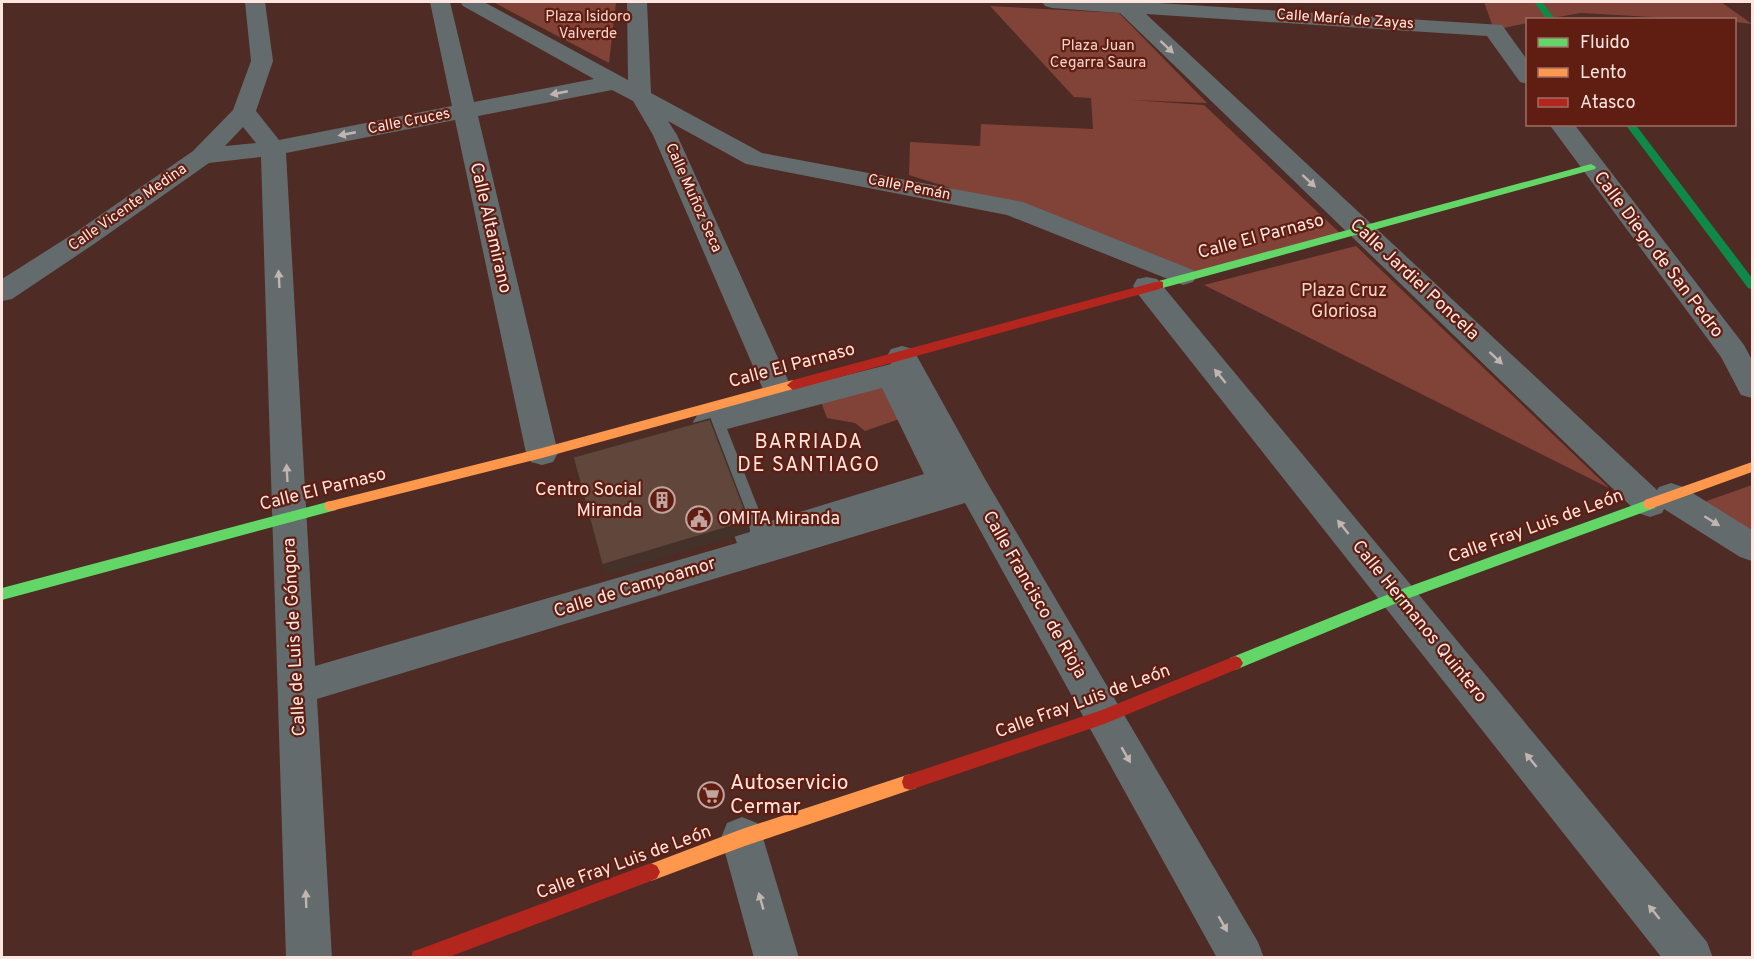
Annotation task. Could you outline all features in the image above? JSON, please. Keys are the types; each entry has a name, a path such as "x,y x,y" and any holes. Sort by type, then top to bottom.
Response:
{"street":[{"path":"255,2 262,62 244,112 273,148"},
{"name":"Calle Altamirano","path":"440,2 542,453"},
{"name":"Calle Pemán","path":"470,2 755,159 1014,208 1183,276"},
{"name":"Calle Muñoz Seca","path":"637,2 640,94 665,135 777,388"},
{"name":"Calle María de Zayas","path":"1052,2 1494,30 1526,76"},
{"name":"Calle Jardiel Poncela","path":"1125,6 1360,229 1660,500 1752,547"},
{"name":"Calle Cruces","path":"202,156 273,148 616,82"},
{"name":"Calle Vicente Medina","path":"3,297 202,156 244,112"},
{"name":"Calle Diego de San Pedro","path":"1562,126 1590,167 1733,352 1752,387"},
{"name":"Calle de Luis de Góngora","path":"273,148 309,957"},
{"name":"Calle El Parnaso","path":"2,594 289,517 542,453 902,356 1183,276 1590,167"},
{"name":"Calle Hermanos Quintero","path":"1147,286 1691,957"},
{"name":"Calle Francisco de Rioja","path":"902,356 959,485 1104,717 1242,957"},
{"path":"891,375 959,485 753,540 710,422 891,375"},
{"name":"Calle Fray Luis de León","path":"420,957 742,838 1104,717 1399,596 1752,467"},
{"name":"Calle de Campoamor","path":"297,688 959,485"},
{"path":"742,838 777,957"}],"green space":[{"name":"Plaza Isidoro Valverde","path":"493,2 616,2 609,63"},
{"path":"1484,2 1721,2 1752,24 1736,22 1736,18 1670,18 1581,13 1552,18 1526,18 1526,23 1494,30"},
{"name":"Plaza Juan Cegarra Saura","path":"990,6 1119,13 1207,103 1131,100 1204,105 1341,234 1183,276 1014,208 909,175 910,142 980,146 981,124 1093,129 1091,98 1074,97"},
{"name":"Plaza Cruz Gloriosa","path":"1356,246 1609,488 1204,285"},
{"path":"887,383 905,417 865,431 855,423 827,418 820,399"},
{"path":"1752,485 1752,535 1701,503"}],"building":[{"name":"Centro Social Miranda","path":"710,419 749,521 602,565 573,457"}],"waterway":[{"path":"1538,2 1550,18"},
{"path":"1632,126 1752,285"}],"traffic: fast":[{"path":"1159,285 1591,167"},
{"path":"1235,663 1399,596 1650,504"},
{"path":"2,594 331,506"}],"traffic: slow":[{"path":"331,506 542,453 793,385"},
{"path":"1650,504 1752,467"},
{"path":"651,872 742,838 910,782"}],"traffic: jam":[{"path":"793,385 1159,285"},
{"path":"910,782 1104,717 1235,663"},
{"path":"420,958 651,872"}],"place":[{"name":"Centro Social Miranda","path":"662,500"},
{"name":"OMITA Miranda","path":"699,519"},
{"name":"Autoservicio Cermar","path":"711,795"}],"district":[{"name":"BARRIADA DE SANTIAGO","path":"809,454"}]}
